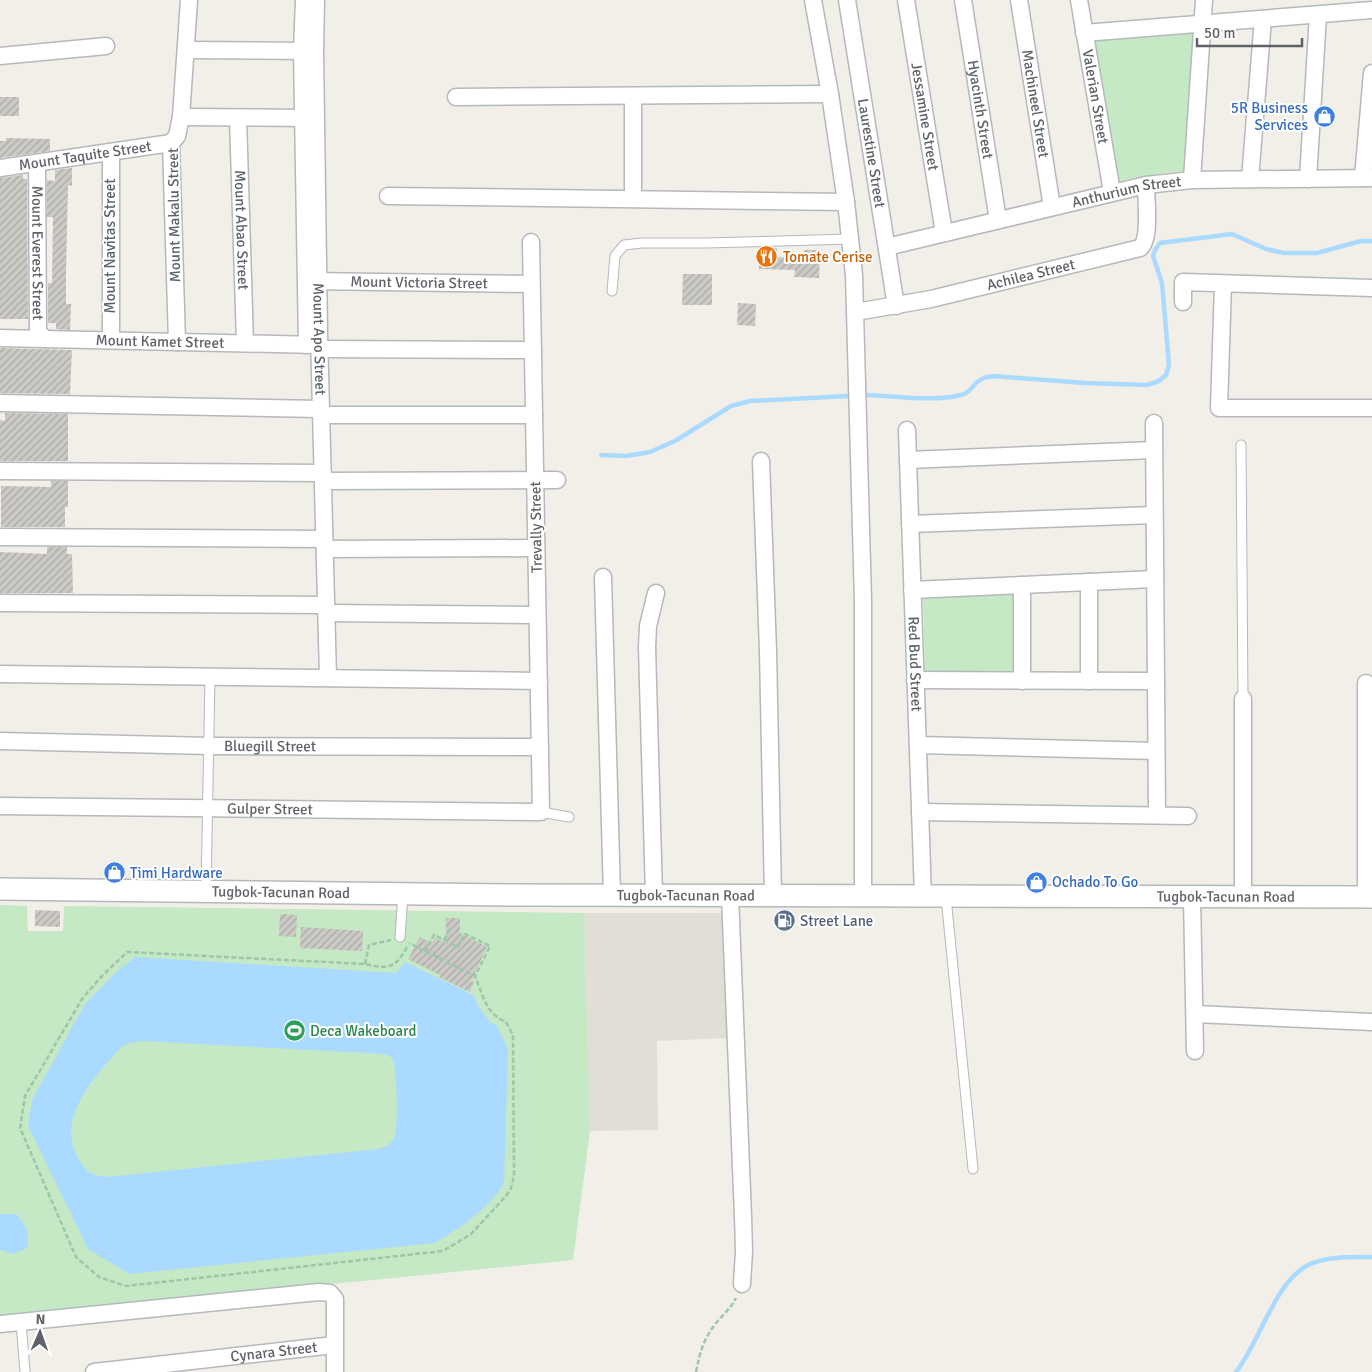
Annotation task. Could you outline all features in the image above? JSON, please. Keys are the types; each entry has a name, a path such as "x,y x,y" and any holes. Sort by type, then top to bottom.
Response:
{"street":[{"name":"Mount Makalu Street","path":"176,337 171,143 176,136 181,117 189,0"},
{"name":"Mount Apo Street","path":"304,0 309,51 314,341 321,412 328,678"},
{"name":"Mount Apo Street","path":"309,51 316,0"},
{"path":"813,0 830,94 846,202 851,239 856,312 863,601 863,896"},
{"name":"Laurestine Street","path":"847,0 896,306"},
{"name":"Jessamine Street","path":"906,0 944,233"},
{"name":"Hyacinth Street","path":"963,0 998,220"},
{"name":"Machineel Street","path":"1019,0 1052,207"},
{"name":"Valerian Street","path":"1079,0 1112,192"},
{"path":"1192,180 1204,24 1204,0"},
{"path":"1084,33 1372,10"},
{"path":"1308,179 1318,14"},
{"path":"1250,179 1263,19"},
{"path":"0,56 106,46"},
{"path":"186,50 309,51"},
{"path":"1367,178 1372,74"},
{"path":"456,98 830,94"},
{"path":"633,96 633,199"},
{"path":"181,117 310,118"},
{"name":"Mount Abao Street","path":"238,118 245,338"},
{"name":"Mount Taquite Street","path":"0,168 171,143"},
{"name":"Mount Navitas Street","path":"110,153 111,336"},
{"name":"Mount Everest Street","path":"38,163 42,335"},
{"name":"Anthurium Street","path":"887,247 1146,185 1192,180 1367,178"},
{"name":"Achilea Street","path":"856,312 896,306 960,292 1140,248 1144,245 1147,235 1146,185"},
{"path":"388,196 846,202"},
{"name":"Trevally Street","path":"530,242 541,812"},
{"name":"Mount Victoria Street","path":"313,281 531,284"},
{"path":"1183,302 1183,282 1372,288"},
{"path":"1223,284 1219,408 1372,408"},
{"name":"Mount Kamet Street","path":"0,331 42,335 245,338 532,350"},
{"name":"Mount Kamet Street","path":"0,338 42,335"},
{"path":"0,403 321,412 534,415"},
{"path":"1154,423 1157,815"},
{"name":"Red Bud Street","path":"907,430 923,896"},
{"path":"908,460 1154,450"},
{"path":"761,461 768,651 773,896"},
{"path":"0,471 557,480"},
{"path":"910,524 1154,515"},
{"path":"0,537 536,548"},
{"path":"603,577 612,895"},
{"path":"912,590 1155,579"},
{"path":"1089,582 1089,681"},
{"path":"1022,585 1022,681"},
{"path":"654,895 647,647 648,626 656,593"},
{"path":"0,603 537,615"},
{"path":"0,674 539,681"},
{"path":"916,680 1156,682"},
{"path":"1366,683 1369,897"},
{"path":"1243,699 1243,897"},
{"name":"Bluegill Street","path":"0,742 210,746 540,747"},
{"path":"918,746 1156,751"},
{"name":"Gulper Street","path":"0,806 541,812"},
{"path":"920,812 1188,816"},
{"name":"Tugbok-Tacunan Road","path":"0,889 730,896 1369,897"},
{"path":"730,896 743,1207 744,1250 742,1284"},
{"path":"1192,897 1195,1051"},
{"path":"1195,1014 1372,1022"},
{"path":"0,1324 318,1292 330,1293 335,1300 335,1372"},
{"name":"Cynara Street","path":"94,1372 334,1345"}],"lane":[{"path":"612,291 615,256 624,245 642,243 851,239"},
{"path":"1241,445 1243,699"},
{"path":"206,892 210,676"},
{"path":"541,812 570,817"},
{"path":"400,937 403,894"},
{"path":"946,896 973,1169"},
{"path":"21,1322 25,1372"}],"path":[{"path":"444,940 450,929"},
{"path":"426,952 434,935 458,947 465,934 490,946 475,976 484,1003 490,1012 506,1022 513,1035 514,1176 511,1188 506,1196 471,1234 442,1251 126,1286 100,1277 76,1257 20,1128 25,1096 82,999 100,978 127,952 365,964 378,967 390,966 398,962 409,943 426,952 475,976"},
{"path":"365,964 368,945 400,937"},
{"path":"696,1372 702,1344 715,1324 732,1305 742,1284"}],"shaded area":[{"path":"584,913 722,913 729,1038 657,1041 658,1130 590,1131"}],"green space":[{"path":"1195,32 1186,171 1162,173 1118,181 1094,40"},
{"path":"1013,593 1014,673 925,673 923,597"},
{"name":"Deca Wakeboard","path":"0,905 27,906 28,931 63,931 64,906 584,913 590,1131 573,1260 0,1317"}],"water":[{"path":"136,957 396,973 405,962 475,996 478,1006 491,1023 497,1026 508,1049 504,1183 498,1193 482,1210 435,1243 129,1274 88,1249 28,1126 32,1100 85,1004 118,970","holes":["142,1041 385,1054 392,1058 394,1063 397,1111 396,1132 393,1140 388,1145 379,1149 107,1177 89,1172 83,1166 72,1144 71,1131 77,1106 91,1083 116,1052 129,1043"]},
{"path":"0,1214 16,1214 20,1218 28,1234 27,1248 13,1254 0,1250"}],"building":[{"path":"0,97 19,97 19,116 0,116"},
{"path":"1322,110 1334,111 1333,124 1321,124"},
{"path":"6,138 50,139 50,151 0,158 0,141 6,141"},
{"path":"72,168 72,186 68,185 66,272 66,304 71,304 70,330 56,329 56,323 48,323 48,283 52,283 53,217 47,217 47,180 55,181 55,170"},
{"path":"23,175 23,179 27,179 28,319 0,319 0,178"},
{"path":"760,248 777,248 776,257 803,258 804,250 820,250 819,278 794,277 795,270 759,269"},
{"path":"683,274 712,274 712,305 682,305"},
{"path":"738,303 756,304 755,326 737,325"},
{"path":"0,348 72,350 70,394 0,393"},
{"path":"5,413 68,414 68,461 0,461 0,420 5,421"},
{"path":"51,481 68,481 68,507 65,507 65,527 1,527 1,486 51,487"},
{"path":"47,547 67,547 67,554 72,554 73,593 0,593 0,552 47,554"},
{"path":"35,910 60,911 60,927 35,926"},
{"path":"280,914 297,915 296,937 279,936"},
{"path":"446,918 460,918 460,933 487,947 471,981 474,982 470,992 408,959 420,937 432,943 435,938 446,943"},
{"path":"301,927 363,931 362,951 300,948"}],"waterway":[{"path":"867,395 927,398 951,397 965,394 979,381 993,376 1085,383 1147,385 1159,381 1166,375 1169,365 1162,283 1153,256 1160,243 1232,234 1266,249 1284,253 1317,253 1361,241 1372,241"},
{"path":"601,455 626,456 650,452 675,441 731,406 750,401 848,396"},
{"path":"1236,1372 1277,1299 1296,1273 1308,1265 1323,1260 1372,1257"}],"place":[{"name":"5R Business Services","path":"1324,117"},
{"name":"Tomate Cerise","path":"767,257"},
{"name":"Timi Hardware","path":"114,873"},
{"name":"Ochado To Go","path":"1036,882"},
{"name":"Street Lane","path":"784,921"},
{"name":"Deca Wakeboard","path":"294,1031"}]}
